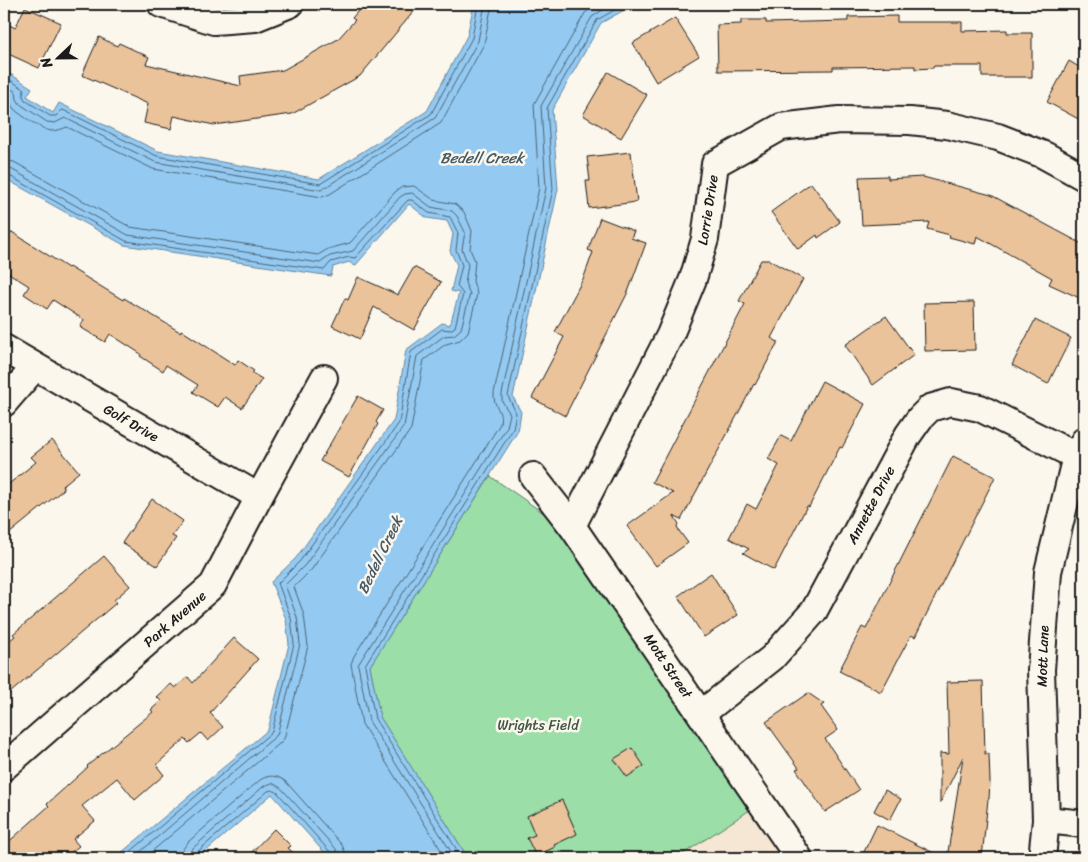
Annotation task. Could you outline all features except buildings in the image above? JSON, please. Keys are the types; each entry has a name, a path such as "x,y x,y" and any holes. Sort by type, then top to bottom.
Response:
{"street":[{"path":"161,4 214,21 255,18 290,4"},
{"name":"Lorrie Drive","path":"572,526 670,335 693,279 705,238 715,164 781,127 839,120 910,120 947,125 998,137 1044,155 1084,177"},
{"name":"Golf Drive","path":"4,348 259,497"},
{"path":"4,404 35,366"},
{"name":"Park Avenue","path":"4,767 213,585 324,378"},
{"name":"Annette Drive","path":"701,714 772,658 814,611 908,435 930,408 950,402 980,408 1080,449"},
{"name":"Mott Lane","path":"1042,858 1046,820 1041,670 1048,572 1080,449"},
{"name":"Mott Street","path":"534,476 572,526 799,858"},
{"path":"1046,820 1084,824"}],"shaded area":[{"path":"753,808 788,858 677,858"}],"green space":[{"name":"Wrights Field","path":"490,476 558,523 753,808 677,858 468,858 380,717 370,666"}],"water":[{"name":"Bedell Creek","path":"474,4 635,4 601,23 552,110 558,189 513,397 521,412 518,431 370,666 380,717 468,858 329,858 272,794 198,858 115,858 268,730 289,644 286,619 271,582 296,558 394,420 406,350 442,323 450,325 459,293 451,291 457,265 450,251 453,234 447,221 427,218 409,204 355,266 349,262 333,267 331,276 124,245 4,178 4,70 32,88 27,96 53,113 59,103 158,151 319,179 427,111 467,36"}]}
